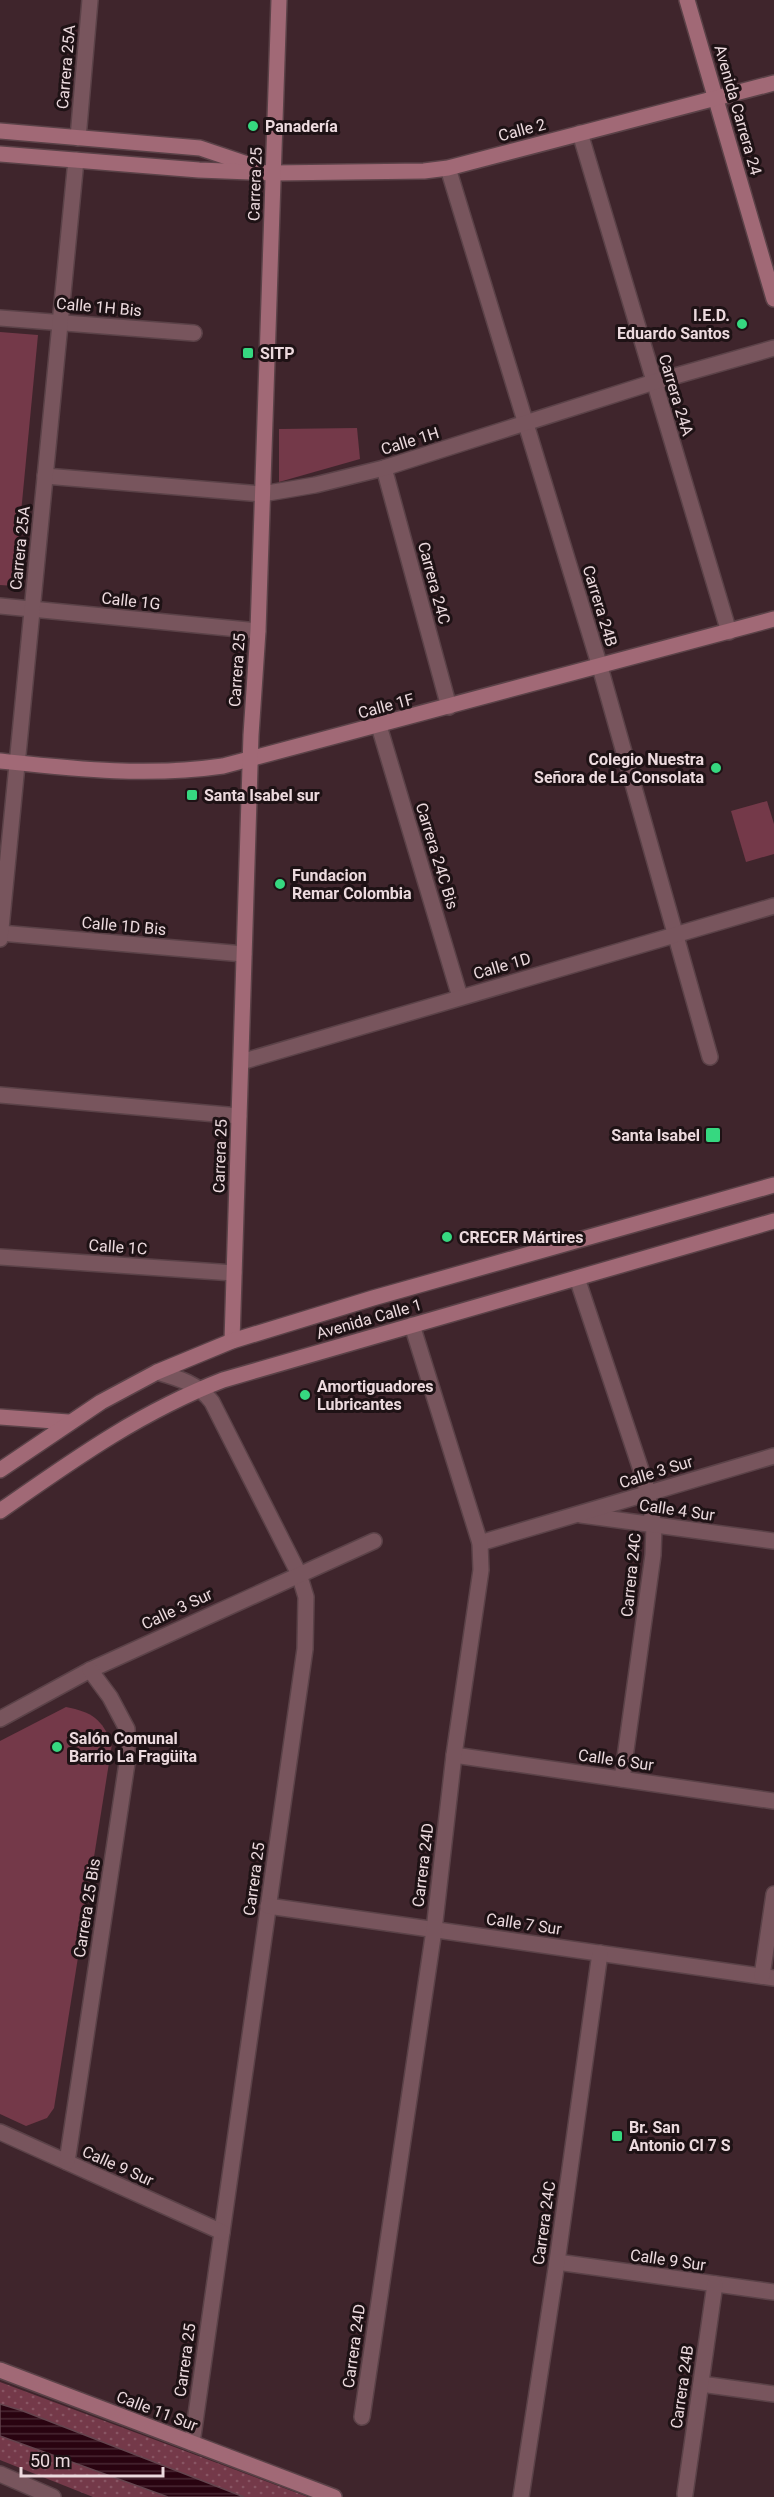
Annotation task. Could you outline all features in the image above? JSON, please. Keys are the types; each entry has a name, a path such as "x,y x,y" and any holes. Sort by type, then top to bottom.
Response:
{"street":[{"name":"Carrera 25A","path":"78,138 90,0"},
{"name":"Carrera 25","path":"232,1341 250,760 258,631 279,0"},
{"name":"Avenida Carrera 24","path":"687,0 774,299"},
{"name":"Calle 2","path":"0,154 199,170 273,173 399,173 448,168 774,83"},
{"name":"Calle 2","path":"0,131 200,148 273,173"},
{"name":"Carrera 24A","path":"580,133 729,632"},
{"name":"Carrera 25A","path":"0,939 76,160"},
{"name":"Carrera 24B","path":"448,168 600,667 710,1057"},
{"name":"Calle 1H Bis","path":"0,318 194,333"},
{"name":"Calle 1H","path":"45,476 262,494 315,485 384,468 654,382 774,348"},
{"name":"Carrera 24C","path":"384,468 449,707"},
{"name":"Calle 1G","path":"0,606 258,631"},
{"name":"Calle 1F","path":"0,762 161,773 190,771 250,760 774,619"},
{"name":"Carrera 24C Bis","path":"379,726 460,997"},
{"name":"Calle 1D","path":"241,1062 675,933 774,906"},
{"name":"Calle 1D Bis","path":"0,933 244,954"},
{"path":"0,1095 239,1116"},
{"name":"Avenida Calle 1","path":"0,1470 68,1422 157,1372 232,1341 373,1298 774,1185"},
{"name":"Avenida Calle 1","path":"0,1511 119,1430 200,1389 243,1374 774,1221"},
{"name":"Calle 1C","path":"0,1257 234,1274"},
{"name":"Carrera 24C","path":"577,1278 648,1494 654,1526 653,1555 622,1779"},
{"name":"Carrera 24D","path":"362,2416 434,1930 454,1755 481,1570 480,1543 412,1325"},
{"name":"Carrera 25","path":"157,1372 176,1377 200,1389 212,1402 299,1574 306,1597 305,1649 192,2444"},
{"path":"0,1417 68,1422"},
{"name":"Calle 3 Sur","path":"480,1543 774,1456"},
{"name":"Calle 4 Sur","path":"576,1515 774,1541"},
{"name":"Calle 3 Sur","path":"0,1719 90,1670 374,1540"},
{"name":"Carrera 25 Bis","path":"67,2162 127,1763 127,1729 110,1697 90,1670"},
{"name":"Calle 6 Sur","path":"454,1755 774,1801"},
{"path":"768,1977 774,1894"},
{"name":"Calle 7 Sur","path":"268,1906 768,1977"},
{"name":"Carrera 24C","path":"521,2497 557,2262 600,1953"},
{"name":"Calle 9 Sur","path":"0,2132 222,2232"},
{"name":"Calle 9 Sur","path":"557,2262 774,2292"},
{"name":"Carrera 24B","path":"685,2494 715,2284"},
{"name":"Calle 11 Sur","path":"0,2370 334,2497"},
{"path":"700,2384 774,2394"},
{"path":"0,2474 53,2497"}],"shaded area":[{"path":"0,332 38,335 14,586 0,585"},
{"path":"357,428 360,459 279,482 279,429"},
{"path":"767,801 774,824 774,854 746,862 731,811"},
{"path":"66,1707 83,1711 95,1718 104,1728 112,1744 54,2108 47,2118 26,2126 0,2114 0,1741"},
{"path":"0,2382 308,2497 93,2497 0,2460"},
{"path":"0,2404 244,2497 168,2497 0,2436"}],"place":[{"name":"Panadería","path":"253,126"},
{"name":"I.E.D. Eduardo Santos","path":"742,324"},
{"name":"SITP","path":"248,353"},
{"name":"Colegio Nuestra Señora de La Consolata","path":"716,768"},
{"name":"Santa Isabel sur","path":"192,795"},
{"name":"Fundacion Remar Colombia","path":"280,884"},
{"name":"Santa Isabel","path":"713,1135"},
{"name":"CRECER Mártires","path":"447,1237"},
{"name":"Amortiguadores Lubricantes","path":"305,1395"},
{"name":"Salón Comunal Barrio La Fragüita","path":"57,1747"},
{"name":"Br. San Antonio Cl 7 S","path":"617,2136"}]}
